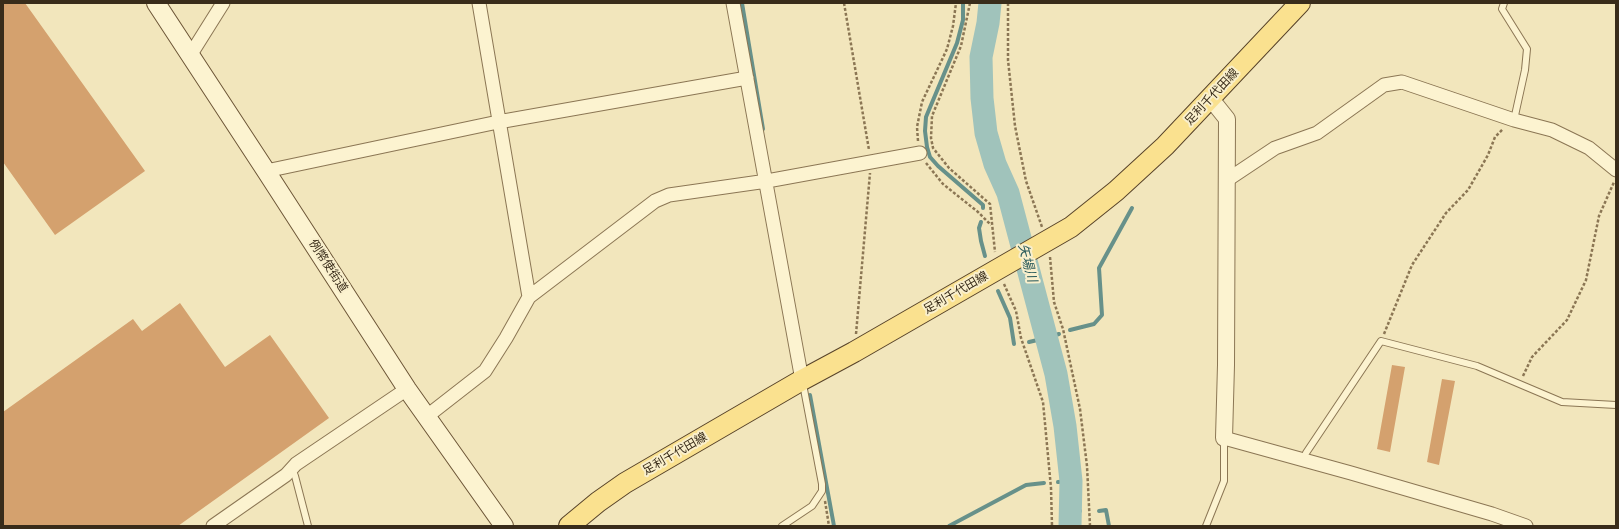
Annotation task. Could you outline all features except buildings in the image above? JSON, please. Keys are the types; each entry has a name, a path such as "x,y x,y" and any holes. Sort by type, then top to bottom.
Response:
{"main road":[{"name":"例幣使街道","path":"156,3 407,389 504,526"},
{"name":"足利千代田線","path":"569,526 598,502 626,483 1071,226 1116,191 1165,146 1300,3"}],"street":[{"path":"190,54 223,3"},
{"path":"479,3 498,122 529,297"},
{"path":"733,3 767,181 802,380"},
{"path":"266,171 498,122 747,78"},
{"path":"1227,180 1275,148 1317,132 1384,86 1402,82 1514,120 1552,130 1589,148 1616,170"},
{"path":"1211,99 1228,120 1224,438 1303,459 1492,514 1526,526"},
{"path":"426,417 485,372 529,297 655,201 669,195 680,193 767,181 920,153"},
{"path":"213,526 286,475 296,464 407,389"}],"lane":[{"path":"1504,3 1502,9 1527,49 1525,70 1514,120"},
{"path":"1303,459 1310,446 1381,342 1477,366 1562,402 1616,405"},
{"path":"782,526 812,506 822,491 822,484 802,380"},
{"path":"1206,526 1224,481 1224,438"},
{"path":"292,469 308,526"}],"path":[{"path":"956,3 953,26 947,49 922,102 919,114 917,127 920,153 928,167 943,184 978,212 992,226"},
{"path":"1008,3 1008,60 1015,126 1026,181 1052,267 1054,302 1063,329 1080,409 1087,466 1090,526"},
{"path":"1381,342 1412,265 1422,248 1446,213 1472,184 1488,155 1495,137 1514,120"},
{"path":"1519,384 1532,357 1567,320 1586,280 1599,216 1616,177"},
{"path":"822,491 825,497 829,526"}],"waterway":[{"path":"742,3 763,129"},
{"path":"963,3 963,20 957,43 926,117 925,131 930,157 938,166 983,205 983,208"},
{"name":"矢場川","path":"990,3 988,23 981,57 982,98 986,133 995,164 1008,193 1056,374 1065,426 1071,481 1070,526"},
{"path":"1070,330 1094,324 1102,315 1099,268 1132,208"},
{"path":"981,222 979,228 985,256"},
{"path":"998,291 1010,318 1014,344"},
{"name":"矢場川","path":"1029,342 1059,334"},
{"path":"810,395 834,526"},
{"path":"1058,482 1071,481"},
{"path":"949,526 1026,485 1044,483"},
{"path":"1099,511 1106,510 1109,526"},
{"path":"1070,511 1080,511"}]}
